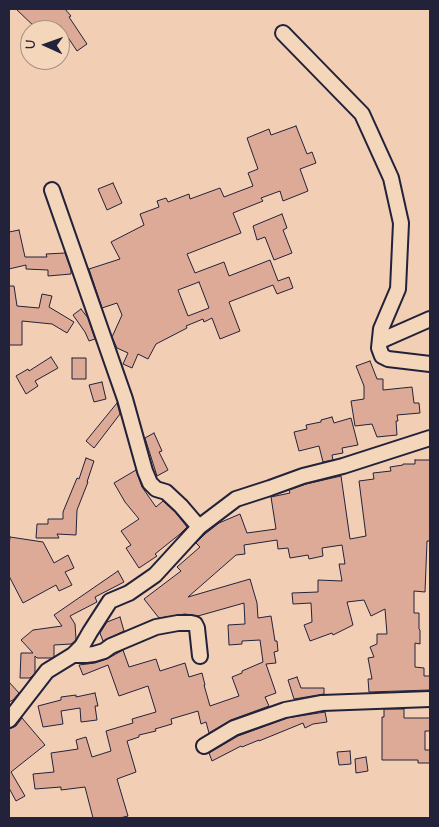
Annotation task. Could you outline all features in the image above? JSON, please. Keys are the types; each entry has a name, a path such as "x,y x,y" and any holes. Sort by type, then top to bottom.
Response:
{"street":[{"path":"284,33 362,114 391,178 401,222 398,289 381,330 379,348 382,356 388,359 430,364"},
{"path":"52,190 125,399 150,483 156,489 166,492 182,506 198,527"},
{"path":"380,342 430,318"},
{"path":"9,720 47,671 73,655 82,646 110,601 129,592 155,575 198,527 236,499 302,476 342,466 430,438"},
{"path":"73,655 94,654 104,651 111,646 156,627 191,623 195,624 197,628 200,656"},
{"path":"204,746 234,728 285,710 322,703 430,699"}],"building":[{"path":"16,9 65,9 87,44 77,51 70,40 70,20 28,20"},
{"path":"296,126 307,154 312,152 316,163 300,169 308,191 283,201 280,191 261,198 263,201 233,213 241,233 187,254 195,273 224,262 229,276 270,260 278,281 289,277 293,288 277,294 273,285 229,302 240,331 220,339 212,318 204,322 203,319 186,326 187,328 156,344 148,359 138,354 132,368 123,364 128,353 117,348 112,337 122,315 117,303 102,308 89,269 120,259 111,242 144,225 140,214 159,207 157,201 166,198 168,202 189,194 190,199 220,188 224,197 253,186 248,173 258,169 247,138 269,129 271,135","holes":["199,282 209,308 188,316 178,290"]},
{"path":"113,183 122,203 107,210 98,189"},
{"path":"282,214 287,228 283,230 292,253 274,260 265,237 257,240 253,226"},
{"path":"19,230 25,257 47,257 46,254 65,253 71,274 48,276 48,270 26,269 26,265 9,269 9,232"},
{"path":"9,286 14,286 17,306 39,308 42,294 52,296 49,307 74,322 67,333 52,324 22,321 22,345 9,345"},
{"path":"81,309 88,318 95,339 89,341 73,315"},
{"path":"51,357 58,368 35,381 38,386 26,394 16,376 28,369 29,371"},
{"path":"72,358 86,358 86,379 72,379"},
{"path":"370,361 377,379 383,379 383,390 412,387 414,403 419,403 420,413 397,415 397,435 377,437 372,424 355,426 351,401 364,399 364,386 356,366"},
{"path":"102,382 106,399 94,402 89,385"},
{"path":"117,403 120,414 94,448 86,441"},
{"path":"332,417 334,423 351,418 358,445 342,448 343,453 332,455 333,460 323,462 319,446 299,451 294,432 307,429 306,425 321,422 321,420"},
{"path":"154,433 162,451 159,452 168,470 157,476 145,438"},
{"path":"86,458 94,461 77,510 76,535 57,534 59,538 36,538 37,524 48,524 48,519 63,519 63,512 77,478 79,479"},
{"path":"415,460 430,460 430,541 427,541 425,592 414,591 414,613 419,613 420,630 420,644 415,643 415,667 424,668 424,676 430,676 430,690 369,692 368,679 372,679 368,658 374,657 370,647 377,644 377,634 387,634 385,609 371,616 364,600 347,602 353,625 333,635 332,633 310,641 304,625 312,622 311,603 293,604 292,593 318,592 318,580 342,581 339,564 345,564 342,545 322,548 323,556 309,559 308,555 290,558 288,548 278,549 277,540 244,545 245,554 236,555 188,597 250,579 257,603 258,618 271,616 275,641 277,641 278,651 274,652 276,663 266,664 276,693 265,697 269,706 231,720 209,733 206,722 201,724 198,711 171,719 172,724 127,741 136,772 117,779 128,816 120,818 93,818 85,787 61,790 61,787 35,789 33,774 54,772 51,753 78,749 76,740 86,737 92,757 111,751 106,731 133,723 132,719 156,712 148,686 119,696 108,665 83,675 79,665 107,659 123,650 129,667 156,659 160,671 185,663 189,677 202,673 210,706 239,696 232,677 263,662 260,640 242,641 242,644 229,645 228,625 245,624 244,603 198,616 185,614 159,618 144,599 181,571 177,567 200,547 196,543 205,534 219,523 240,514 247,533 276,529 271,497 290,493 289,490 306,484 341,476 350,539 366,536 359,481 374,479 373,473 391,471 390,467 415,464"},
{"path":"136,470 142,487 156,507 163,501 187,527 155,554 157,556 139,568 126,548 131,545 121,531 139,519 125,502 114,483"},
{"path":"10,537 43,542 54,563 68,555 74,568 65,572 72,585 59,591 56,585 23,603 9,576"},
{"path":"118,571 124,582 95,597 97,602 70,616 75,624 75,641 71,644 54,645 54,657 52,658 37,658 35,656 35,673 30,678 20,678 21,653 33,653 21,640 33,630 62,626 54,615"},
{"path":"120,617 124,631 103,641 100,633 107,622"},
{"path":"297,677 301,688 324,688 324,694 294,699 288,680"},
{"path":"9,682 19,693 9,702"},
{"path":"95,693 98,706 95,706 97,720 81,722 80,708 61,711 63,724 43,727 38,706 61,700 61,697 76,695 76,697"},
{"path":"384,709 404,709 404,718 430,718 430,731 425,731 425,750 430,750 430,763 418,763 418,760 382,760 382,717 384,717"},
{"path":"325,712 327,722 313,724 305,728 303,723 259,741 241,746 212,761 209,753 238,736 287,718"},
{"path":"22,718 45,745 11,772 25,796 16,801 9,788 9,729 16,726"},
{"path":"350,751 351,764 339,765 337,752"},
{"path":"366,757 368,771 356,773 355,759"}]}
